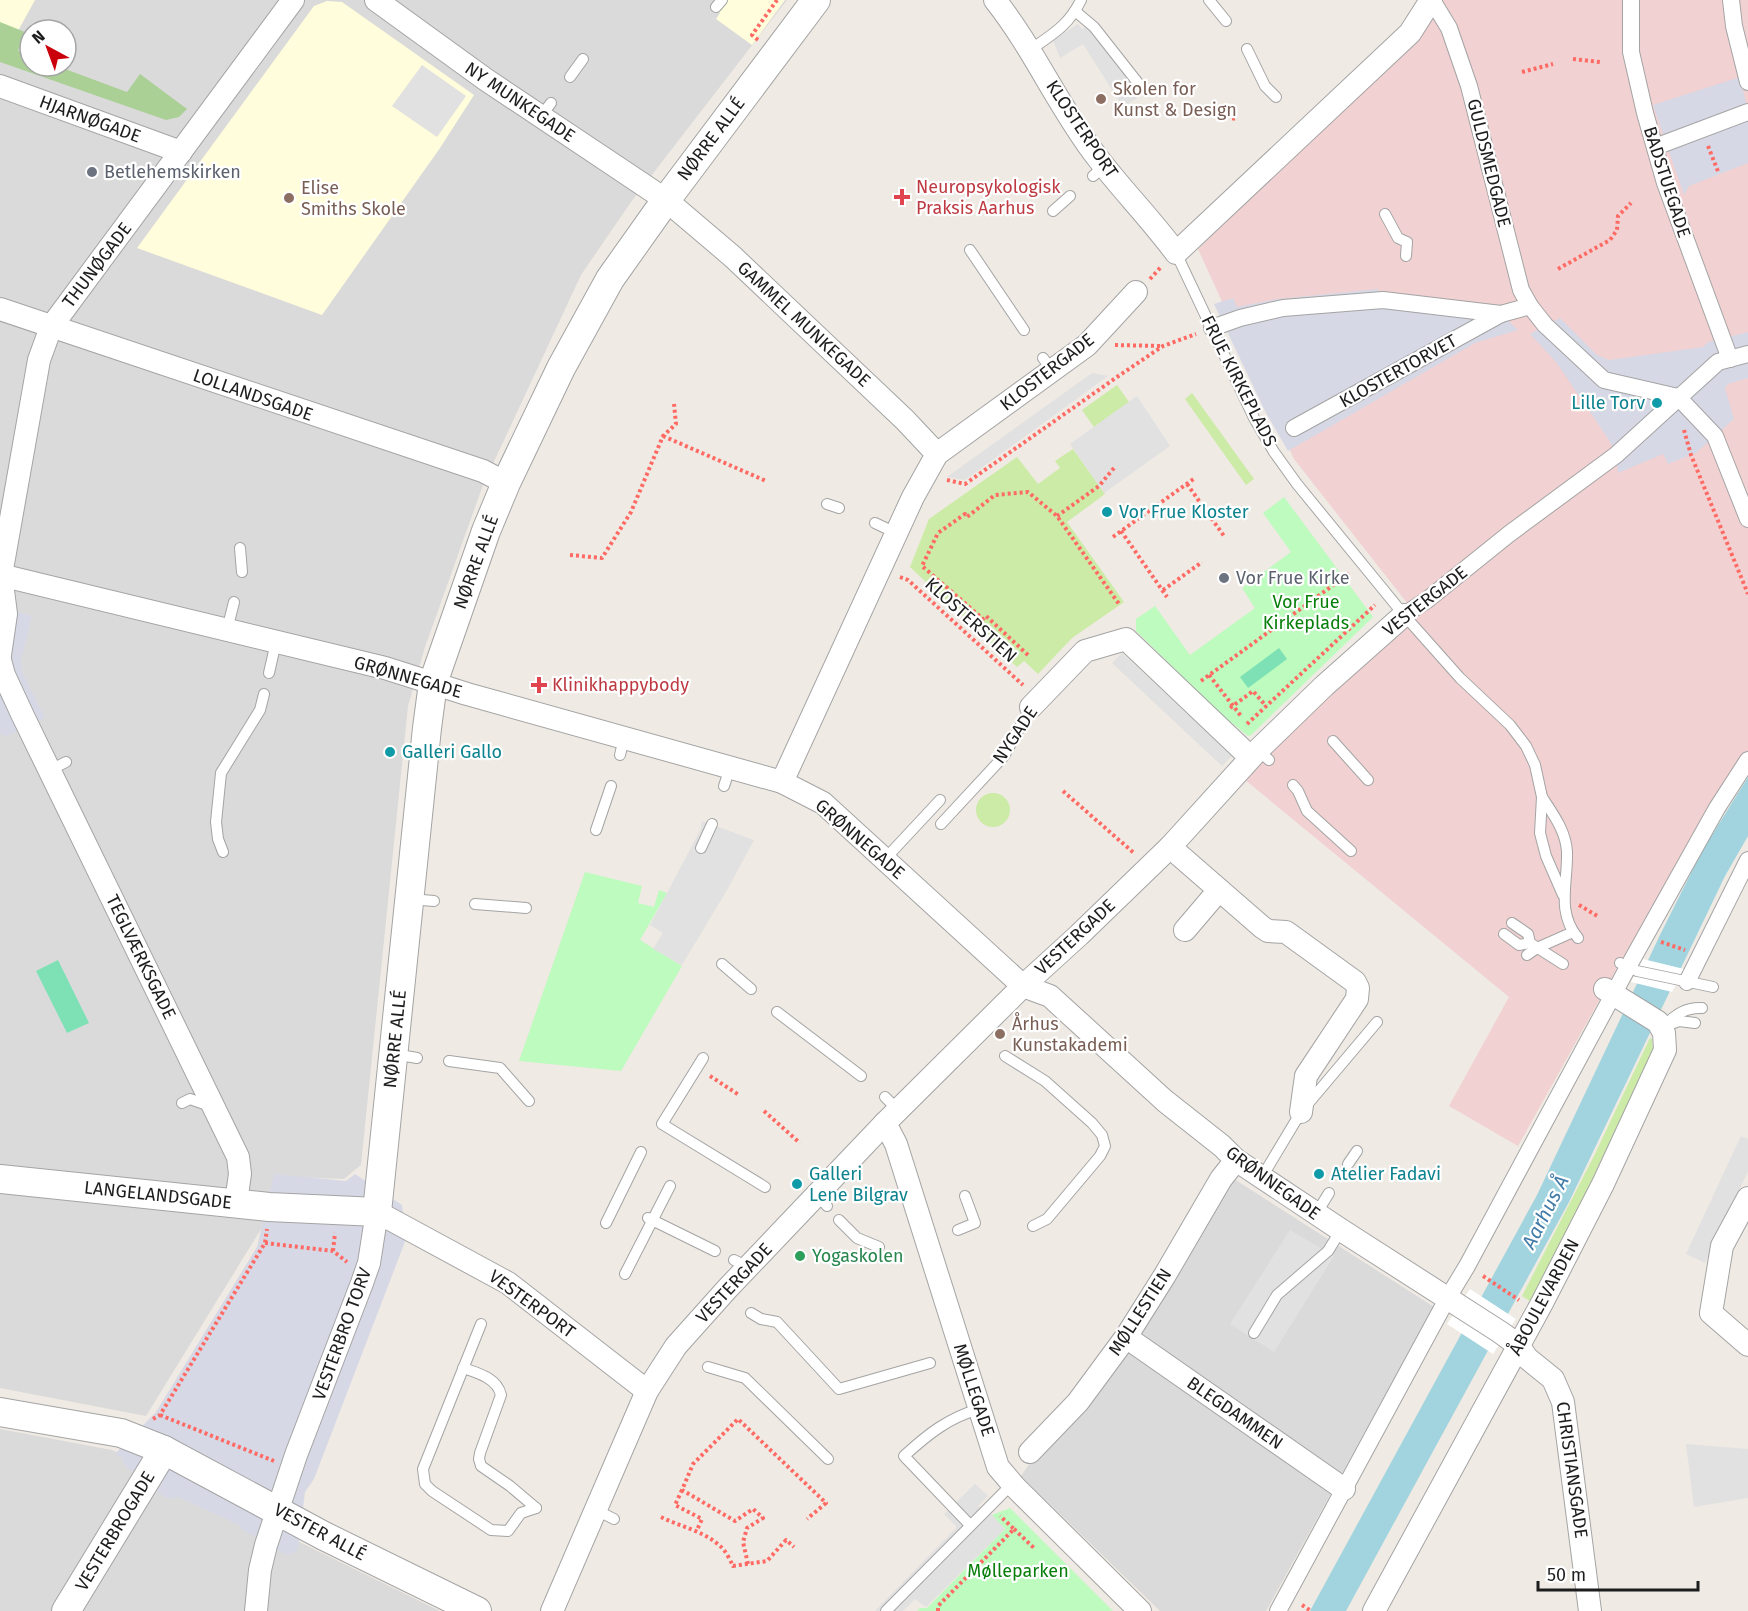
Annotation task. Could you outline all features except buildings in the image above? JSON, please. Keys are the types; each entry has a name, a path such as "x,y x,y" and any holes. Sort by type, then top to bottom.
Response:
{"street":[{"name":"THUNØGADE","path":"0,655 6,614 0,575 39,360 51,327 293,0"},
{"name":"NY MUNKEGADE","path":"376,0 484,79 546,110 666,200"},
{"name":"NØRRE ALLÉ","path":"377,1212 406,1056 422,900 428,719 433,683 486,531 506,483 561,368 610,279 666,200 816,0"},
{"name":"KLOSTERPORT","path":"995,0 1030,50 1072,119 1098,171 1154,224 1176,253"},
{"path":"1176,253 1303,126 1410,33 1432,0"},
{"name":"GULDSMEDGADE","path":"1432,0 1449,28 1468,86 1521,290 1530,306 1545,326 1604,380 1678,397"},
{"name":"BADSTUEGADE","path":"1631,0 1631,52 1645,113 1665,183 1724,361"},
{"path":"1731,0 1734,26 1748,82"},
{"name":"HJARNØGADE","path":"0,86 181,152"},
{"path":"1655,147 1748,112"},
{"name":"GAMMEL MUNKEGADE","path":"666,200 733,257 905,420 937,454"},
{"name":"KLOSTERGADE","path":"782,782 896,533 937,454 1048,364 1087,345 1136,292"},
{"name":"KLOSTERTORVET","path":"1212,328 1240,318 1283,308 1383,300 1413,300 1501,314"},
{"name":"KLOSTERTORVET","path":"1294,428 1501,314 1530,306"},
{"name":"LOLLANDSGADE","path":"0,309 483,471 506,483"},
{"path":"1724,361 1748,354"},
{"name":"VESTERGADE","path":"552,1611 579,1531 605,1514 647,1391 681,1348 731,1292 741,1264 797,1210 822,1201 889,1110 980,1035 1023,986 1079,936 1404,615 1427,600 1509,534 1616,455 1678,397 1724,361"},
{"path":"1678,397 1715,436 1748,519"},
{"name":"GRØNNEGADE","path":"0,575 385,668 622,746 727,777 782,782 824,803 1023,986 1050,996 1165,1101 1222,1146 1236,1160 1512,1340"},
{"name":"NYGADE","path":"1035,703 1085,651 1126,639 1183,694"},
{"name":"TEGLVÆRKSGADE","path":"0,660 4,675 24,716 58,766 213,1107 238,1157 240,1174 236,1202"},
{"path":"1183,694 1231,739 1259,756"},
{"path":"1278,1611 1344,1489 1453,1302 1467,1266 1628,967 1717,808 1748,759"},
{"path":"1170,847 1262,927 1268,931 1286,932 1355,982 1358,988 1357,999 1306,1076 1301,1112"},
{"path":"1682,981 1748,860"},
{"path":"1185,930 1219,890"},
{"path":"1614,994 1660,1024"},
{"name":"ÅBOULEVARDEN","path":"1374,1611 1512,1340 1603,1184 1665,1050 1660,1024"},
{"name":"MØLLEGADE","path":"889,1110 896,1144 932,1241 956,1355 980,1409 998,1467 1012,1484 1140,1611"},
{"name":"MØLLESTIEN","path":"1030,1452 1078,1402 1126,1336 1221,1179 1236,1160"},
{"name":"LANGELANDSGADE","path":"0,1179 269,1207 377,1212"},
{"path":"1748,1197 1722,1246 1711,1313 1748,1346"},
{"name":"VESTERBRO TORV","path":"255,1611 263,1553 292,1467 369,1263 377,1212"},
{"name":"VESTERPORT","path":"377,1212 506,1287 647,1391"},
{"name":"BLEGDAMMEN","path":"1126,1336 1344,1489"},
{"name":"CHRISTIANSGADE","path":"1512,1340 1527,1358 1553,1379 1563,1402 1590,1611"},
{"name":"VESTER ALLÉ","path":"0,1412 122,1433 164,1450 324,1536 477,1611"},
{"name":"VESTERBROGADE","path":"66,1611 164,1450"}],"lane":[{"path":"1030,50 1063,27 1076,11 1081,0"},
{"path":"1209,0 1226,21"},
{"path":"1076,11 1094,27 1142,88"},
{"path":"1247,49 1266,86 1276,97"},
{"path":"570,77 584,59"},
{"path":"1053,211 1070,196"},
{"path":"1385,214 1398,238 1407,242 1406,256"},
{"path":"970,250 1024,330"},
{"name":"FRUE KIRKEPLADS","path":"1176,253 1254,418 1274,452 1297,484 1404,615 1460,678 1510,725 1526,746 1535,765 1542,796"},
{"path":"827,504 839,508"},
{"path":"875,524 896,533"},
{"path":"240,548 242,572"},
{"path":"227,630 234,602"},
{"path":"269,673 276,642"},
{"path":"223,852 218,839 216,822 221,773 260,710 264,694"},
{"name":"NYGADE","path":"941,824 1004,756 1035,703"},
{"path":"1334,741 1368,780"},
{"path":"1293,785 1307,812 1351,851"},
{"path":"596,830 611,786"},
{"path":"1542,796 1540,833 1546,856 1563,895"},
{"path":"1504,934 1519,945 1533,945 1576,935 1566,915 1563,895 1567,851 1560,826 1542,796"},
{"path":"885,859 940,800"},
{"path":"701,848 712,824"},
{"path":"475,904 526,908"},
{"path":"1512,923 1528,934 1533,945 1563,964"},
{"path":"1527,955 1533,945"},
{"path":"723,964 751,989"},
{"path":"1628,967 1713,987"},
{"path":"1660,1024 1690,1008 1702,1008"},
{"path":"777,1012 861,1076"},
{"path":"1660,1024 1679,1021 1695,1023"},
{"path":"1262,1177 1301,1112 1377,1022"},
{"path":"1005,1056 1045,1081 1092,1123 1101,1134 1105,1146 1100,1156 1047,1219 1033,1226"},
{"path":"449,1061 500,1068 530,1101"},
{"path":"700,1063 662,1124 765,1187"},
{"path":"182,1103 190,1099 213,1107"},
{"path":"1348,1164 1357,1151"},
{"path":"606,1222 621,1204 641,1152"},
{"path":"625,1274 649,1218 670,1186"},
{"path":"1316,1214 1329,1193"},
{"path":"958,1230 975,1223 965,1196"},
{"path":"649,1218 715,1251"},
{"path":"839,1220 857,1238 879,1247"},
{"path":"1254,1333 1277,1295 1328,1251 1341,1230"},
{"path":"751,1313 761,1319 777,1322 839,1389 930,1363"},
{"path":"463,1368 485,1376 495,1384 501,1395 480,1453 481,1466 536,1508 527,1509 521,1513 508,1531 491,1530 432,1491 425,1484 423,1469 463,1368 481,1324"},
{"path":"708,1367 745,1378 828,1460"},
{"path":"970,1526 904,1456 926,1436 959,1415 980,1409"},
{"path":"886,1611 1012,1484"}],"path":[{"path":"759,40 752,35 777,0"},
{"path":"1573,59 1600,63"},
{"path":"1522,72 1553,64"},
{"path":"1221,105 1230,118 1237,120"},
{"path":"1701,129 1719,174"},
{"path":"1558,269 1610,240 1617,230 1618,216 1631,203"},
{"path":"1136,292 1176,253"},
{"path":"926,475 965,484 1163,346 1212,328"},
{"path":"1087,345 1163,346"},
{"path":"570,555 602,558 631,512 663,436 676,424 674,404"},
{"path":"663,436 766,481"},
{"path":"1691,454 1748,594"},
{"path":"1057,516 1099,486 1114,468"},
{"path":"1113,537 1195,478"},
{"path":"1187,484 1224,536"},
{"path":"1028,655 986,616 983,619 922,566 938,534 965,514 967,517 994,495 1028,492 1057,516 1119,604"},
{"path":"1138,509 1143,516"},
{"path":"1121,531 1167,597"},
{"path":"1163,590 1202,562"},
{"path":"1183,694 1363,564"},
{"name":"KLOSTERSTIEN","path":"881,568 908,580 1035,703"},
{"path":"1231,739 1388,594"},
{"path":"1209,675 1247,723"},
{"path":"1212,721 1253,691 1266,707"},
{"path":"1063,791 1148,867"},
{"path":"1653,939 1692,953"},
{"path":"700,1063 739,1095"},
{"path":"764,1111 800,1143"},
{"path":"292,1467 160,1415 265,1243 333,1251 348,1264 369,1263"},
{"path":"1485,1278 1521,1300"},
{"path":"697,1530 702,1519 675,1505 693,1464 738,1419 826,1503 807,1519"},
{"path":"681,1490 735,1521 753,1509 763,1518 747,1528 743,1542 748,1564"},
{"path":"1005,1508 998,1514 1034,1548"},
{"path":"661,1517 681,1527 697,1530 722,1547 734,1566 767,1561 786,1540 794,1547"},
{"path":"938,1611 938,1606 1014,1529"},
{"path":"1303,1605 1311,1611"}],"shaded area":[{"path":"0,0 787,0 631,202 581,275 483,485 425,647 408,706 361,1165 344,1179 293,1177 146,1416 0,1388"},
{"path":"0,0 35,0 25,18 18,18 18,31 2,60 0,59"},
{"path":"716,0 785,0 752,45 716,19 720,13 711,8"},
{"path":"1438,0 1748,0 1748,752 1625,954 1518,1146 1449,1106 1509,997 1244,779 1295,723 1415,613 1294,459 1198,249 1418,37"},
{"name":"Elise Smiths Skole","path":"327,1 342,2 474,95 440,148 322,315 137,248 314,6"},
{"path":"1078,24 1082,29 1089,25 1142,95 1123,107 1083,44 1060,58 1053,40"},
{"path":"422,65 466,96 437,137 392,106"},
{"path":"1740,77 1748,112 1748,163 1689,186 1684,195 1653,105"},
{"path":"1378,289 1379,292 1492,305 1518,330 1475,343 1288,451 1265,411 1214,304 1233,298 1237,307 1277,299"},
{"name":"Lille Torv","path":"1560,318 1597,355 1609,360 1703,347 1708,342 1748,332 1748,378 1728,384 1725,388 1734,419 1696,453 1668,464 1663,454 1618,473 1616,455 1609,440 1556,362 1530,334"},
{"path":"1092,373 1108,376 965,480 947,477"},
{"path":"1137,396 1170,446 1104,493 1070,444"},
{"path":"0,607 32,616 21,661 22,672 45,718 6,736 0,734"},
{"path":"1122,653 1232,756 1222,766 1112,663"},
{"path":"702,821 754,840 682,965 653,949 663,933 650,925 701,829"},
{"path":"1741,1136 1748,1139 1748,1171 1705,1263 1686,1254"},
{"path":"1220,1170 1434,1307 1266,1611 1160,1611 1021,1476 1152,1286"},
{"path":"274,1174 346,1181 355,1174 402,1205 406,1239 314,1479 305,1492 298,1549 288,1556 243,1530 239,1525 178,1497 167,1499 125,1466 122,1458 115,1454 156,1412 257,1247"},
{"path":"1290,1230 1334,1256 1274,1352 1230,1324"},
{"path":"0,1429 112,1450 440,1611 0,1611"},
{"path":"1686,1444 1748,1449 1748,1498 1694,1507"},
{"path":"975,1484 988,1496 978,1506 992,1515 1005,1529 926,1607 915,1599 903,1611 875,1611 957,1527 944,1514"}],"green space":[{"path":"0,22 18,29 18,68 0,62"},
{"path":"78,74 127,92 140,74 187,109 179,117 166,120 46,78 78,78"},
{"path":"1117,385 1129,402 1094,427 1082,410"},
{"path":"1192,393 1254,479 1246,485 1185,399"},
{"path":"1073,449 1105,494 1067,522 1124,602 1072,638 1038,674 1024,661 1017,667 910,567 929,519 1017,457 1038,484 1060,468 1055,461"},
{"name":"Vor Frue Kirkeplads","path":"1284,497 1373,617 1248,736 1221,714 1136,631 1136,619 1155,606 1190,655 1255,608 1242,588 1291,552 1263,513"},
{"path":"1279,648 1287,659 1248,688 1240,677"},
{"path":"993,793 1005,798 1010,810 1005,822 993,827 981,822 976,810 981,798"},
{"path":"585,872 642,886 638,903 654,907 659,890 667,893 640,940 682,966 621,1071 519,1061"},
{"path":"58,960 89,1023 67,1033 36,971"},
{"path":"1650,1038 1653,1050 1580,1205 1530,1301 1522,1296 1594,1156"},
{"name":"Mølleparken","path":"1010,1508 1113,1611 917,1611 920,1608 927,1608 1005,1529 992,1515"}],"water":[{"name":"Aarhus Å","path":"1748,777 1748,836 1725,876 1569,1202 1346,1611 1310,1611 1537,1195 1702,851"}],"pier":[{"path":"1643,959 1684,969 1672,992 1631,982"},
{"path":"1470,1289 1516,1319 1493,1354 1447,1324"}],"place":[{"name":"Skolen for Kunst & Design","path":"1101,99"},
{"name":"Betlehemskirken","path":"92,172"},
{"name":"Neuropsykologisk Praksis Aarhus","path":"902,197"},
{"name":"Elise Smiths Skole","path":"289,198"},
{"name":"Lille Torv","path":"1657,403"},
{"name":"Vor Frue Kloster","path":"1107,512"},
{"name":"Vor Frue Kirke","path":"1224,578"},
{"name":"Klinikhappybody","path":"539,685"},
{"name":"Galleri Gallo","path":"390,752"},
{"name":"Århus Kunstakademi","path":"1000,1034"},
{"name":"Atelier Fadavi","path":"1319,1174"},
{"name":"Galleri Lene Bilgrav","path":"797,1184"},
{"name":"Yogaskolen","path":"800,1256"}]}
